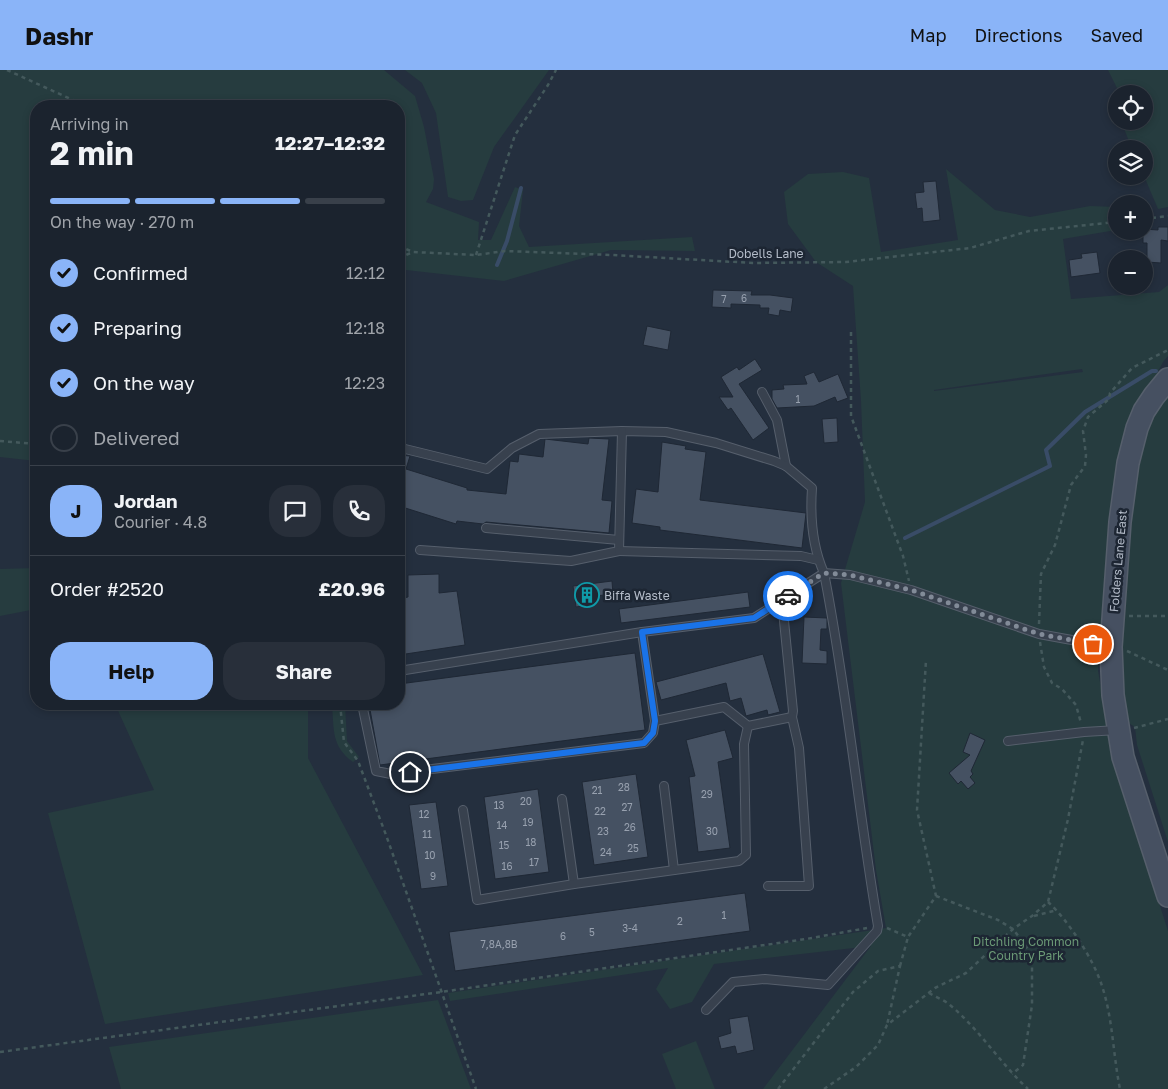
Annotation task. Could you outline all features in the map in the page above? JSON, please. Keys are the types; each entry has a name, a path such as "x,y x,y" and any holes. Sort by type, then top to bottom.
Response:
{"street":[{"name":"Folders Lane East","path":"1168,379 1144,411 1130,454 1120,522 1111,647 1112,696 1118,730 1132,788 1168,896"}],"lane":[{"path":"762,392 777,420 786,466"},
{"path":"619,551 622,431"},
{"path":"405,449 487,469 512,448 539,434 622,431 666,432 716,443 774,460 786,466 812,488 810,516 818,560 824,573 835,630 864,846 878,926 877,931 828,985 765,979 733,982 706,1010"},
{"path":"486,528 619,540"},
{"path":"420,550 571,560 619,551 801,556 818,560"},
{"path":"405,670 642,632 754,618 824,573 850,575 911,590 1039,634 1111,647"},
{"path":"768,886 809,886 800,748 792,717 793,710 782,601"},
{"path":"363,710 376,771 390,774 644,743 653,733 655,721 642,632"},
{"path":"655,721 724,707 748,726 792,717"},
{"path":"463,810 477,900 739,860 746,855 744,744 748,726"},
{"path":"1008,741 1118,730"},
{"path":"664,786 674,870"},
{"path":"562,799 574,884"}],"path":[{"path":"7,70 73,100"},
{"path":"476,255 515,135 556,70"},
{"path":"1153,218 1168,216"},
{"name":"Dobells Lane","path":"413,252 476,255 503,251 753,263 846,262 970,248 1029,231 1108,223"},
{"path":"405,249 413,252"},
{"path":"405,255 413,252"},
{"path":"851,332 851,416 903,556 911,590"},
{"path":"887,1025 935,988 966,974 1014,929 1048,902 1083,749 1084,732 1076,705 1062,689 1052,683 1044,667 1039,634 1041,574 1055,545 1071,485 1085,466 1086,455 1083,431 1088,417 1109,399 1110,394 1132,368 1168,350"},
{"path":"0,441 30,444"},
{"path":"1113,616 1168,616"},
{"path":"1111,647 1133,653 1168,670"},
{"path":"824,1089 856,1067 878,1045 887,1025 908,937 936,896 917,810 926,660"},
{"path":"341,710 344,742 358,761 476,1089"},
{"path":"1118,730 1168,719"},
{"path":"936,896 998,920 1014,929 1026,946 1032,961 1032,1005 1023,1065 1012,1074"},
{"path":"1048,902 1057,910 1082,946 1102,985 1113,1034 1115,1064 1120,1089"},
{"path":"1032,916 1057,910"},
{"path":"0,1052 441,992 796,940 878,926 893,929 908,937"},
{"path":"778,1089 853,992 878,971 900,966"},
{"path":"929,993 948,1004 967,1021 1012,1074 1028,1089"}],"green space":[{"path":"0,70 384,70 415,96 424,127 434,179 433,189 426,202 479,222 478,240 491,240 515,187 523,190 519,226 529,247 692,237 695,251 611,250 504,281 405,271 405,100 30,100 30,460 0,457"},
{"path":"405,70 549,70 494,147 473,200 461,201 448,197 436,113 422,83"},
{"path":"1108,70 1168,70 1168,207 1158,209 1148,185 1153,185 1153,140 1128,140 1125,131 1153,130 1153,85 1116,85"},
{"name":"Ditchling Common Country Park","path":"946,169 995,210 1030,217 1090,206 1108,207 1108,231 1063,239 1071,299 1121,295 1153,295 1153,292 1159,292 1168,285 1168,356 1150,387 1113,510 1098,671 1112,748 1122,786 1168,931 1168,1089 763,1089 871,946 714,964 692,1002 670,1009 656,989 668,968 450,1001 448,993 886,928 876,870 841,583 865,502 861,401 853,286 816,262 788,224 784,192 808,174 843,172 869,178 881,252 958,240","holes":["1082,369 1083,372 934,391"]},
{"path":"1168,390 1168,842 1137,745 1135,727 1127,722 1123,697 1121,631 1128,530 1141,434"},
{"path":"30,568 30,610 0,616 0,569"},
{"path":"118,710 308,710 308,758 423,975 105,1024 48,813 154,790"},
{"path":"332,710 345,710 347,741 359,757 353,762 341,750 337,743"},
{"path":"438,1000 471,1089 121,1089 109,1047"},
{"path":"696,1041 715,1089 676,1089 662,1054"}],"building":[{"path":"936,181 940,220 923,222 922,208 917,209 915,193 924,192 923,182"},
{"path":"1158,227 1168,227 1168,241 1161,240 1161,263 1153,262 1153,250 1147,250 1147,243 1143,243 1143,240 1153,240 1153,230 1158,230"},
{"path":"1097,252 1100,273 1071,277 1069,260 1082,258 1081,254"},
{"path":"713,290 752,291 751,295 793,298 791,312 780,310 779,316 768,314 769,308 760,308 760,305 731,304 731,308 712,307"},
{"path":"647,326 671,331 668,350 643,345"},
{"path":"755,359 762,370 739,384 769,428 753,440 731,408 728,410 719,397 733,397 721,377 737,367 739,370"},
{"path":"814,372 819,382 838,374 848,398 837,402 835,397 814,406 777,408 772,399 772,390 784,389 783,385 807,384 804,376"},
{"path":"837,418 838,442 824,443 822,419"},
{"path":"589,438 609,439 602,500 612,501 609,533 486,522 483,524 457,521 456,524 405,508 405,456 410,456 406,469 467,488 467,490 506,494 510,461 518,462 519,454 543,457 545,439 588,444"},
{"path":"662,442 686,446 685,449 706,452 700,500 806,513 802,548 660,530 660,527 632,523 636,489 658,492"},
{"path":"439,574 439,593 457,591 465,645 405,654 405,598 408,597 408,575"},
{"name":"Biffa Waste","path":"612,581 613,594 587,597 588,605 576,607 573,586"},
{"path":"748,592 750,607 621,623 619,609"},
{"path":"804,617 827,618 827,629 821,629 820,650 827,651 827,664 802,663"},
{"path":"635,653 645,730 380,765 370,710 405,710 405,683"},
{"path":"763,654 780,712 768,715 767,710 746,716 741,698 730,701 726,683 661,700 656,682"},
{"path":"725,730 733,758 718,762 730,848 698,852 689,777 695,776 686,740"},
{"path":"970,733 985,740 971,771 973,774 970,777 975,783 968,789 961,781 958,784 949,773 970,755 963,752"},
{"path":"636,774 648,857 594,865 582,782"},
{"path":"538,789 549,872 495,879 484,797"},
{"path":"436,802 448,886 421,889 409,805"},
{"path":"745,893 750,931 455,971 449,932"},
{"path":"748,1016 754,1050 737,1054 735,1046 721,1049 718,1037 731,1033 729,1019"}],"waterway":[{"path":"497,265 507,241 521,188"},
{"path":"905,538 1050,466 1046,450 1085,412 1152,371 1156,371"}],"way so far":[{"path":"788,596 824,573 850,575 911,590 1039,634 1093,644"}],"place":[{"name":"Biffa Waste","path":"587,595"}],"route":[{"path":"410,772 644,743 653,733 655,721 642,632 754,618 788,596"}]}
